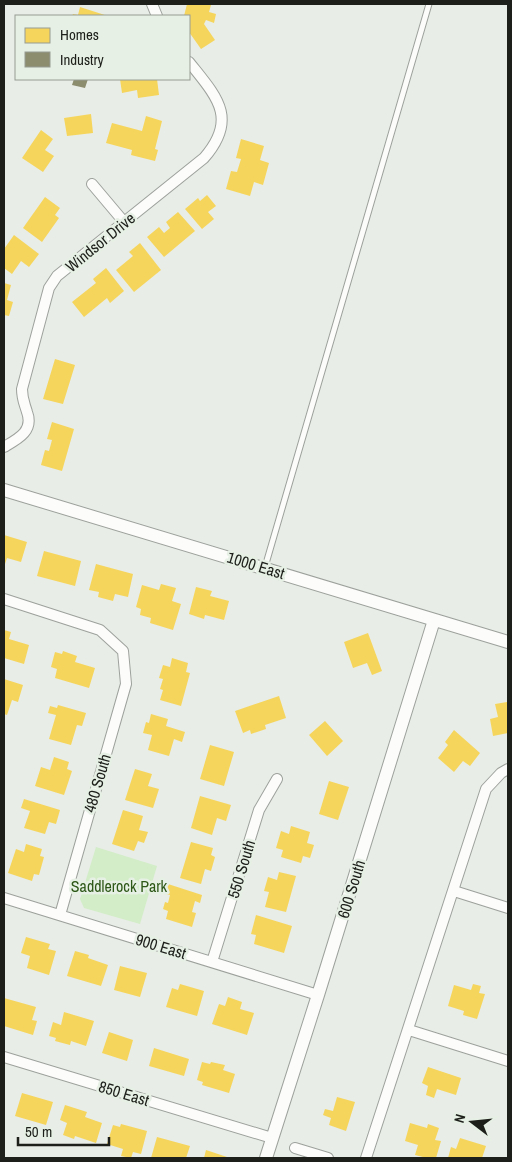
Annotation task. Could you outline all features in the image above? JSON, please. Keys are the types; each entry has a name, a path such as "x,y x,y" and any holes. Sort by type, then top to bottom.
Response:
{"street":[{"name":"Windsor Drive","path":"4,447 22,437 27,429 29,420 22,400 22,389 49,288 57,276 204,158 215,145 221,131 222,113 215,95 190,63"},
{"path":"92,184 124,222"},
{"name":"1000 East","path":"4,490 508,642"},
{"name":"480 South","path":"4,599 100,630 123,651 126,684 60,915"},
{"name":"600 South","path":"266,1158 434,620"},
{"path":"366,1158 486,789 501,773 508,769"},
{"name":"550 South","path":"212,962 259,810 277,780"},
{"path":"454,891 508,908"},
{"name":"900 East","path":"4,898 318,995"},
{"path":"409,1030 508,1061"},
{"name":"850 East","path":"4,1057 272,1138"},
{"path":"295,1148 328,1158"}],"lane":[{"path":"264,568 429,4"}],"green space":[{"name":"Saddlerock Park","path":"96,847 157,866 140,924 84,908 80,899"}],"building: Homes":[{"path":"187,4 211,5 209,12 216,14 214,23 206,20 204,24 215,40 201,49 190,33 190,15 184,15"},
{"path":"80,7 105,15 78,15"},
{"path":"120,80 157,80 159,95 138,98 137,90 122,93"},
{"path":"91,114 93,133 67,136 64,118"},
{"path":"146,116 162,121 155,149 158,150 155,161 131,155 132,150 106,143 112,123 142,131"},
{"path":"41,130 53,139 45,150 54,156 43,172 22,158"},
{"path":"241,139 264,146 260,160 269,163 263,185 254,182 250,196 226,189 231,171 237,172 241,159 236,158"},
{"path":"207,195 216,206 208,212 214,219 202,229 185,209 198,198 200,201"},
{"path":"45,197 60,208 55,215 59,218 42,242 23,228"},
{"path":"178,212 195,231 164,257 147,237 159,227 164,233 170,228 166,222"},
{"path":"14,235 39,254 29,267 21,261 12,274 4,268 4,249"},
{"path":"140,243 161,270 134,292 116,270 133,256 129,252"},
{"path":"106,268 124,291 110,303 107,298 84,317 72,302 96,283 93,279"},
{"path":"4,283 11,285 7,300 13,302 9,316 4,315"},
{"path":"55,359 75,365 63,404 43,399"},
{"path":"52,422 74,429 62,471 41,465 45,450 49,451 52,440 47,439"},
{"path":"4,535 27,542 21,562 7,558 4,567"},
{"path":"44,551 81,561 75,586 37,576"},
{"path":"96,564 133,574 128,597 115,594 113,601 98,597 99,592 89,590"},
{"path":"161,584 176,588 172,601 181,604 173,630 150,623 151,618 140,615 141,609 136,607 142,585 159,590"},
{"path":"196,587 212,591 210,596 229,601 224,620 205,615 204,619 189,614"},
{"path":"4,630 11,632 9,639 29,645 24,664 4,658"},
{"path":"368,633 382,671 372,675 367,663 353,668 344,642"},
{"path":"63,651 77,656 75,662 95,668 89,688 55,678 57,669 51,667 55,652 62,654"},
{"path":"172,658 188,663 186,672 190,673 181,706 160,700 163,690 160,689 163,679 159,678 163,665 170,667"},
{"path":"4,679 23,685 18,702 12,700 7,715 4,714"},
{"path":"279,696 286,718 265,725 266,729 251,734 250,730 243,733 235,711"},
{"path":"507,702 508,733 493,736 490,719 498,717 495,704"},
{"path":"58,705 86,713 82,726 77,725 71,745 49,739 56,715 48,713 50,706 57,708"},
{"path":"151,714 168,719 166,726 185,732 182,742 174,739 169,756 148,750 152,735 143,733 146,722 149,723"},
{"path":"325,721 343,741 327,756 309,735"},
{"path":"454,730 480,753 470,766 463,761 454,772 438,758 448,745 445,742"},
{"path":"210,745 234,752 224,786 200,779"},
{"path":"54,757 69,762 67,769 72,771 64,795 35,786 41,767 50,770"},
{"path":"135,769 152,774 148,786 159,789 153,808 125,800"},
{"path":"329,781 349,787 338,820 319,814"},
{"path":"200,796 231,805 226,821 217,818 212,835 191,828"},
{"path":"24,799 60,810 56,824 49,822 45,834 24,828 30,811 21,808"},
{"path":"123,810 143,816 139,830 148,832 144,843 138,841 134,851 112,844"},
{"path":"291,826 310,832 307,843 314,845 310,858 303,856 301,863 281,857 283,850 276,848 281,831 289,834"},
{"path":"191,842 213,848 211,855 215,857 211,871 205,869 201,884 180,878"},
{"path":"26,844 42,849 40,856 44,857 39,875 34,874 32,881 8,873 16,849 24,852"},
{"path":"279,872 296,876 286,912 265,907 269,892 264,891 268,877 277,880"},
{"path":"168,884 202,895 200,903 195,901 192,912 196,913 192,927 166,919 168,911 163,909 165,902 168,903 170,895 166,894"},
{"path":"256,915 292,926 284,953 254,944 256,935 251,934"},
{"path":"26,937 50,944 48,949 56,951 49,975 27,968 30,956 21,953"},
{"path":"75,951 89,955 88,958 108,965 101,986 67,976"},
{"path":"120,966 147,973 140,997 114,990"},
{"path":"180,984 204,991 197,1016 166,1007 172,988 178,990"},
{"path":"473,984 481,986 479,993 485,994 477,1019 463,1015 464,1011 448,1006 454,985 471,990"},
{"path":"228,997 242,1002 240,1009 254,1013 247,1035 212,1024 219,1004 225,1006"},
{"path":"4,998 36,1007 32,1020 37,1021 33,1035 4,1026"},
{"path":"64,1012 94,1021 86,1046 71,1041 70,1045 55,1041 56,1038 49,1036 53,1022 61,1025"},
{"path":"109,1032 133,1040 127,1061 102,1053"},
{"path":"154,1048 189,1059 184,1076 149,1066"},
{"path":"202,1062 225,1065 223,1070 235,1074 229,1093 202,1085 203,1082 197,1080"},
{"path":"428,1067 461,1078 456,1095 437,1089 434,1098 426,1095 428,1086 422,1083"},
{"path":"22,1093 53,1102 46,1125 15,1116"},
{"path":"337,1097 355,1102 346,1131 329,1125 331,1118 323,1115 325,1109 333,1111"},
{"path":"65,1105 87,1112 85,1117 102,1123 96,1143 75,1136 74,1139 63,1135 67,1123 60,1120"},
{"path":"410,1123 427,1128 428,1124 439,1128 435,1140 441,1141 436,1158 415,1155 418,1145 405,1141"},
{"path":"121,1124 147,1131 141,1154 133,1152 131,1158 121,1156 123,1149 107,1144 113,1125 120,1127"},
{"path":"157,1137 190,1146 186,1158 151,1158"},
{"path":"460,1138 486,1146 482,1158 448,1158 451,1147 456,1149"},
{"path":"206,1150 230,1158 204,1158"}],"building: Industry":[{"path":"74,80 88,80 85,88 72,85"}]}
